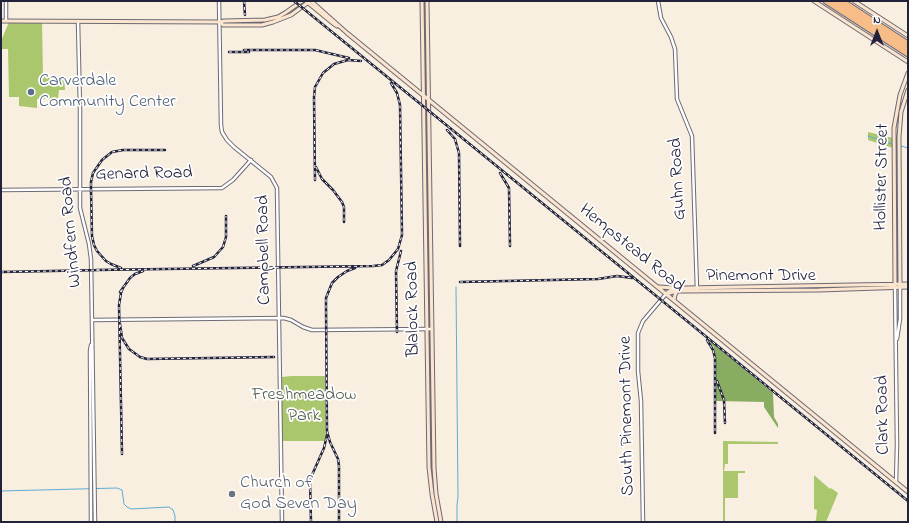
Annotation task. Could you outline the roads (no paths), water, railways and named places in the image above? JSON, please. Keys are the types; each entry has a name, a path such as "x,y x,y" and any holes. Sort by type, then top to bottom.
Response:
{"highway":[{"path":"826,1 907,48"},
{"path":"834,1 907,48"},
{"path":"842,1 907,48"}],"main road":[{"path":"1,21 220,22 224,20 265,20 278,17 302,1"},
{"path":"220,22 223,25 262,25 280,20 293,14 308,1"},
{"name":"Hempstead Road","path":"308,1 908,492"},
{"name":"Blalock Road","path":"422,1 429,442 432,494 437,522"},
{"name":"Blalock Road","path":"427,1 434,468 436,494 441,522"},
{"path":"814,1 908,62"},
{"path":"854,1 908,36"},
{"path":"423,13 427,18"},
{"path":"249,20 249,25"},
{"path":"903,59 908,58"},
{"name":"Hollister Street","path":"895,285 894,137 900,95 908,73"},
{"path":"415,88 424,86"},
{"name":"Hollister Street","path":"900,285 899,133 901,112 908,90"},
{"path":"900,95 905,97"},
{"path":"429,109 432,106 437,107"},
{"path":"424,131 429,131"},
{"path":"424,164 429,164"},
{"name":"Pinemont Drive","path":"666,294 677,290 697,289 819,290 908,284"},
{"name":"Pinemont Drive","path":"900,285 908,287"},
{"path":"658,287 675,287 677,290 674,300"},
{"path":"427,290 432,290"},
{"path":"428,356 433,356"},
{"path":"428,384 433,384"},
{"path":"429,442 434,441"},
{"path":"430,467 434,468"},
{"path":"435,508 438,517 441,518"}],"street":[{"path":"6,1 6,21"},
{"name":"Campbell Road","path":"219,1 221,128 227,140 271,177 277,188 282,522"},
{"name":"Guhn Road","path":"658,1 660,13 675,49 677,99 692,136 697,289"},
{"name":"Windfern Road","path":"78,21 81,214 89,244 91,259 92,345 90,351 93,488 93,518 91,522"},
{"name":"Genard Road","path":"1,190 222,188 233,180 251,160"},
{"name":"Clark Road","path":"895,285 897,438 896,482"},
{"name":"Clark Road","path":"896,348 900,319 900,285"},
{"name":"South Pinemont Drive","path":"643,522 641,400 638,371 638,333 643,321 666,294"},
{"path":"92,320 279,318 288,319 312,330 432,329"},
{"name":"Windfern Road","path":"93,518 95,522"}],"waterway":[{"path":"868,136 892,144"},
{"path":"901,146 908,148"},
{"path":"456,287 457,522"},
{"path":"1,491 117,488 122,490 124,504 127,507 131,509 169,507 173,510 175,522"}],"railway":[{"path":"244,1 245,15"},
{"path":"294,1 908,501"},
{"path":"244,50 315,50 349,58"},
{"path":"229,52 249,52"},
{"path":"315,180 315,87 323,73 334,64 348,60 361,61"},
{"path":"96,270 382,265 389,260 398,249 402,235 400,105 397,93 391,83"},
{"path":"447,130 455,139 459,153 460,246"},
{"path":"121,268 106,261 94,245 92,236 91,189 93,173 102,160 112,152 123,150 165,150"},
{"path":"316,167 322,179 342,202 344,207 344,222"},
{"path":"500,173 509,188 510,246"},
{"path":"193,266 214,257 223,247 226,237 226,216"},
{"path":"397,332 396,271 401,251"},
{"path":"339,522 339,466 338,459 330,442 327,431 326,298 332,283 347,271 355,268"},
{"path":"1,272 101,270"},
{"path":"120,292 130,278 143,271"},
{"path":"460,282 598,279 617,276 632,278"},
{"path":"122,454 119,305 123,288"},
{"path":"120,324 122,338 129,349 140,357 147,359 274,357"},
{"path":"707,340 713,350 715,358 715,433"},
{"path":"717,381 724,400 725,423"},
{"path":"311,522 310,482 324,448 327,435"}],"place":[{"name":"Carverdale Community Center","path":"31,92"},
{"name":"Church of God Seven Day","path":"232,494"}],"park label":[{"name":"Freshmeadow Park","path":"304,406"}]}
